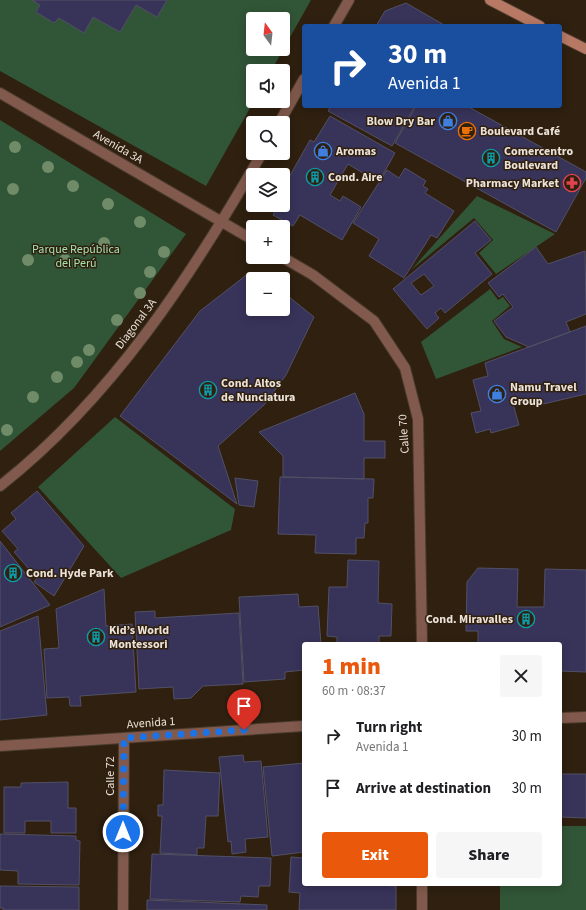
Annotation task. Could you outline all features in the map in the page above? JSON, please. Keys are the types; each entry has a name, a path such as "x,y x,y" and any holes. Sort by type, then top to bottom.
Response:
{"main road":[{"path":"490,0 536,24"},
{"path":"562,37 586,49"}],"street":[{"path":"335,24 349,0"},
{"path":"283,116 302,83"},
{"name":"Avenida 3A","path":"0,93 222,222"},
{"name":"Diagonal 3A","path":"0,486 28,464 90,401 145,337 222,222 258,160"},
{"path":"222,222 246,236"},
{"name":"Calle 70","path":"290,261 313,274 374,321 405,368 418,419 422,642"},
{"path":"562,718 586,717"},
{"name":"Avenida 1","path":"0,746 302,726"},
{"name":"Calle 72","path":"123,910 124,738"},
{"path":"422,886 422,910"}],"green space":[{"path":"0,0 32,0 40,5 36,12 54,22 59,18 84,32 93,17 120,32 136,5 157,17 167,0 311,0 290,37 290,12 246,12 246,56 279,56 275,64 246,64 246,108 250,108 206,186 0,71"},
{"name":"Parque República del Perú","path":"0,120 186,234 74,388 0,451"},
{"path":"477,196 555,234 496,274 479,253 493,240 474,218 411,270"},
{"path":"490,289 498,300 503,297 510,306 492,321 504,339 522,347 436,379 421,342"},
{"path":"115,417 235,509 231,530 121,578 38,487"},
{"path":"562,826 586,826 586,910 500,910 500,886 562,886"}],"building":[{"path":"32,0 167,0 157,17 136,5 120,32 93,17 84,33 59,18 54,23 36,12 40,5"},
{"path":"406,3 443,24 377,24 385,11"},
{"path":"330,108 414,108 392,146 328,111"},
{"name":"Comercentro Boulevard","path":"415,108 471,108 586,172 586,178 556,232 395,143"},
{"name":"Cond. Aire","path":"330,116 395,153 381,178 370,172 368,176 348,164 330,195 340,201 343,196 361,207 342,240 300,215 293,226 290,224 290,220 282,220 273,215 275,212 290,212 290,176 310,140 314,142"},
{"path":"405,168 426,181 423,186 428,189 425,193 454,211 437,238 431,235 404,278 369,256 379,239 353,223 387,170 399,178"},
{"path":"475,221 491,240 475,253 492,274 445,313 441,308 435,313 439,318 427,329 393,289","holes":["424,274 434,286 421,295 411,283"]},
{"path":"536,247 548,264 585,251 586,314 566,322 570,332 529,347 506,337 494,321 513,307 503,294 499,297 488,283"},
{"name":"Cond. Altos de Nunciatura","path":"246,275 246,316 290,316 290,298 314,317 286,375 264,405 218,446 237,504 120,416 200,311"},
{"path":"586,326 586,394 539,405 537,398 513,404 519,425 491,433 490,429 476,433 471,413 481,411 473,380 488,376 485,363"},
{"path":"355,393 364,414 364,441 385,441 385,458 364,458 364,479 283,477 283,456 259,432"},
{"path":"280,477 374,479 373,498 368,498 368,523 365,523 364,538 356,538 356,554 315,553 316,535 278,534"},
{"path":"235,478 258,481 254,507 239,505"},
{"path":"37,491 84,546 54,596 34,582 37,578 14,552 18,549 2,531 16,519 11,513"},
{"name":"Cond. Hyde Park","path":"0,541 50,605 0,627"},
{"path":"348,560 379,561 378,603 392,604 391,636 379,636 379,642 337,642 337,637 327,636 329,587 347,587"},
{"name":"Cond. Miravalles","path":"478,568 518,569 517,607 544,607 545,569 586,570 586,672 562,671 562,642 478,642 478,631 466,631 467,582"},
{"name":"Kid’s World Montessori","path":"104,589 106,626 132,624 136,692 80,696 81,706 70,706 69,697 47,698 44,649 59,648 56,609"},
{"path":"298,594 299,607 318,606 321,642 302,642 302,670 285,672 285,679 244,682 239,597"},
{"path":"155,611 155,618 239,613 243,684 203,686 191,698 174,699 173,687 139,689 135,612"},
{"path":"38,616 47,715 0,720 0,631"},
{"path":"243,755 244,762 261,761 268,837 245,839 246,852 232,854 231,841 228,842 219,757"},
{"path":"302,763 302,852 272,856 263,767"},
{"path":"164,770 220,773 218,816 206,816 204,848 197,848 197,855 160,853 162,816 158,816 158,805 163,805"},
{"path":"562,774 586,774 586,818 562,817"},
{"path":"68,782 68,808 76,808 76,833 51,833 51,821 25,821 25,833 4,833 4,787 21,787 21,783"},
{"path":"0,834 76,836 76,840 80,841 79,885 18,884 18,871 0,870"},
{"path":"152,854 271,858 270,886 259,886 258,897 241,896 240,902 150,899"},
{"path":"291,857 302,858 302,886 396,886 396,910 299,910 300,893 289,892"},
{"path":"0,886 79,887 79,910 3,910 3,908 0,908"},
{"path":"147,900 267,905 267,910 147,910"}],"place":[{"name":"Blow Dry Bar","path":"448,121"},
{"name":"Boulevard Café","path":"467,131"},
{"name":"Aromas","path":"323,151"},
{"name":"Comercentro Boulevard","path":"491,158"},
{"name":"Cond. Aire","path":"315,177"},
{"name":"Pharmacy Market","path":"572,183"},
{"name":"Cond. Altos de Nunciatura","path":"208,390"},
{"name":"Namu Travel Group","path":"497,394"},
{"name":"Cond. Hyde Park","path":"13,573"},
{"name":"Cond. Miravalles","path":"526,619"},
{"name":"Kid’s World Montessori","path":"96,637"}],"route":[{"path":"123,832 124,738 244,730"}]}
